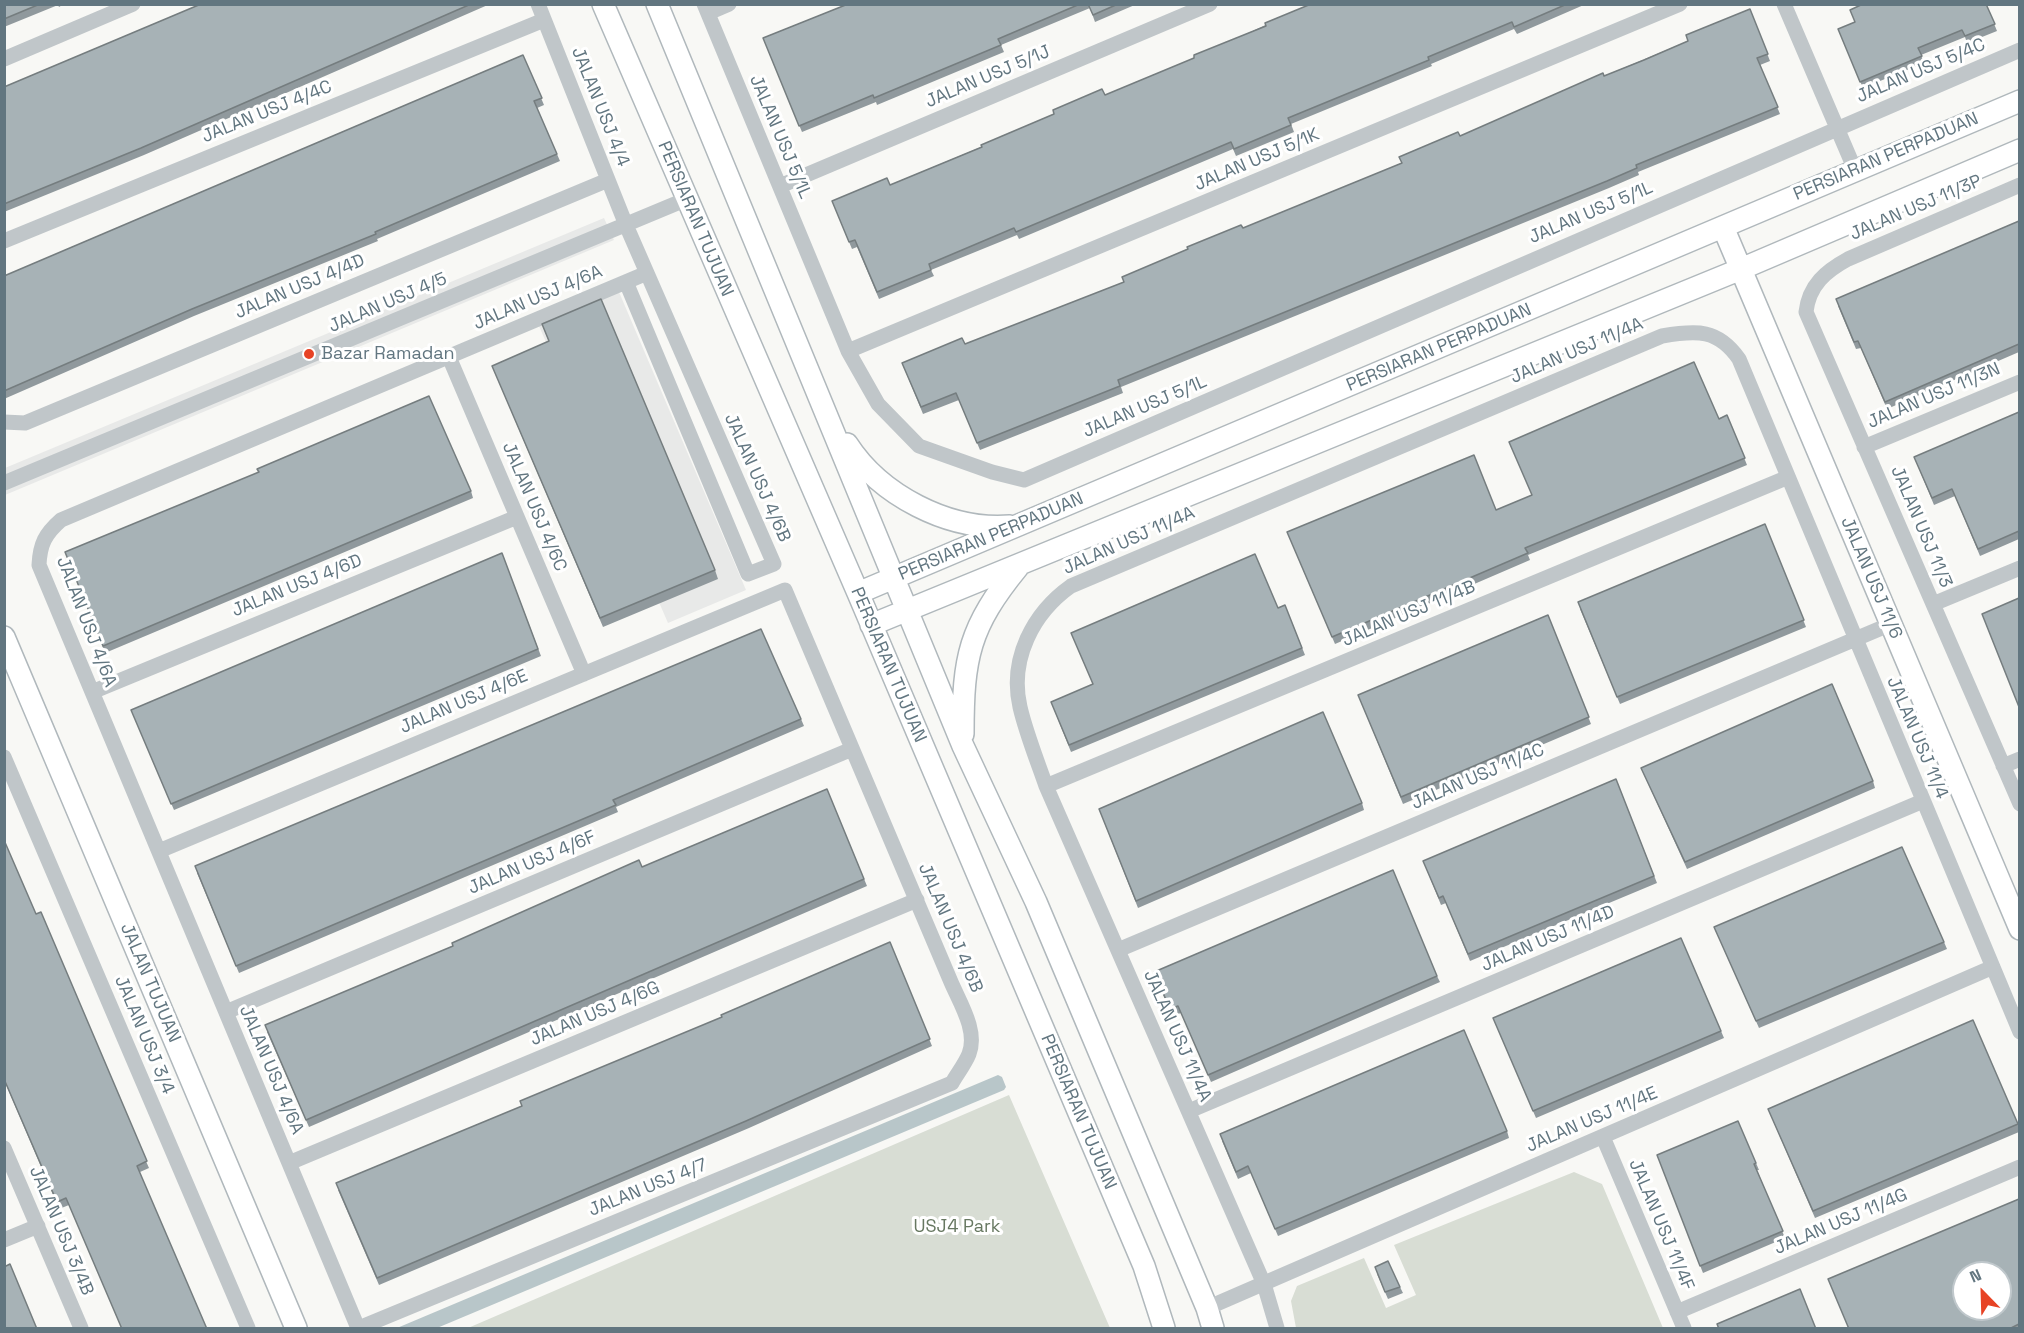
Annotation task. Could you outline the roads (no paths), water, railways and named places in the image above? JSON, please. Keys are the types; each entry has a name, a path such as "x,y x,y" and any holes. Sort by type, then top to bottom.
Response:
{"main road":[{"name":"PERSIARAN TUJUAN","path":"603,4 858,592 1144,1266 1164,1329"},
{"path":"657,4 963,746 1036,902 1207,1308 1213,1329"},
{"name":"PERSIARAN PERPADUAN","path":"858,592 2019,101"},
{"name":"PERSIARAN PERPADUAN","path":"871,625 1741,269 2019,150"},
{"name":"JALAN USJ 11/6","path":"1723,227 2019,929"},
{"path":"822,406 857,460 876,480 903,498 934,513 965,522 997,527 1020,525"},
{"path":"963,746 963,682 968,653 986,611 1021,564"},
{"name":"JALAN TUJUAN","path":"4,638 296,1329"}],"street":[{"path":"4,59 133,4"},
{"name":"JALAN USJ 4/4","path":"538,4 626,225"},
{"path":"706,9 729,4"},
{"name":"JALAN USJ 5/1J","path":"780,186 1210,4"},
{"name":"JALAN USJ 5/1K","path":"848,351 1680,4"},
{"path":"1784,4 1855,170"},
{"name":"JALAN USJ 5/1L","path":"706,9 848,351 878,404 919,446 992,472 1024,480 1838,128"},
{"name":"JALAN USJ 4/4C","path":"4,241 544,20"},
{"name":"JALAN USJ 5/4C","path":"1838,128 2019,50"},
{"name":"JALAN USJ 4/4D","path":"4,422 25,423 608,180"},
{"name":"JALAN USJ 11/3P","path":"1829,269 2019,185"},
{"name":"JALAN USJ 4/5","path":"4,483 687,200"},
{"name":"JALAN USJ 4/6B","path":"626,225 774,564 748,574 626,282"},
{"name":"JALAN USJ 11/3","path":"1829,269 1817,282 1807,299 1806,312 2019,804"},
{"name":"JALAN USJ 4/6A","path":"359,1329 39,565 40,545 48,531 61,520 646,273"},
{"name":"JALAN USJ 11/4A","path":"1276,1329 1264,1284 1046,786 1020,706 1017,681 1022,653 1032,627 1050,602 1071,586 1662,336 1698,333 1714,336 1727,342 1739,359"},
{"name":"JALAN USJ 4/6C","path":"449,357 584,674"},
{"name":"JALAN USJ 11/4","path":"1739,359 1786,478 2019,1032"},
{"name":"JALAN USJ 11/3N","path":"1864,447 2019,382"},
{"name":"JALAN USJ 11/4B","path":"1046,786 1786,478"},
{"name":"JALAN USJ 4/6D","path":"92,692 517,517"},
{"path":"1933,604 2019,568"},
{"name":"JALAN USJ 4/6B","path":"785,590 969,1023 971,1040 969,1054 952,1083"},
{"name":"JALAN USJ 4/6E","path":"159,851 785,590"},
{"name":"JALAN USJ 11/4C","path":"1118,950 1891,624"},
{"name":"JALAN USJ 4/6F","path":"226,1012 852,749"},
{"name":"JALAN USJ 3/4","path":"4,757 248,1329"},
{"path":"2003,766 2019,759"},
{"name":"JALAN USJ 11/4D","path":"1189,1111 1923,801"},
{"name":"JALAN USJ 4/6G","path":"289,1163 917,900"},
{"name":"JALAN USJ 11/4E","path":"1207,1308 1993,967"},
{"name":"JALAN USJ 4/7","path":"359,1329 952,1083"},
{"name":"JALAN USJ 11/4F","path":"1603,1137 1684,1329"},
{"name":"JALAN USJ 3/4B","path":"4,1148 81,1329"},
{"name":"JALAN USJ 11/4G","path":"1677,1312 2019,1167"},
{"path":"4,1240 38,1226"}],"place":[{"name":"Bazar Ramadan","path":"309,354"}],"park label":[{"name":"USJ4 Park","path":"957,1227"}]}
